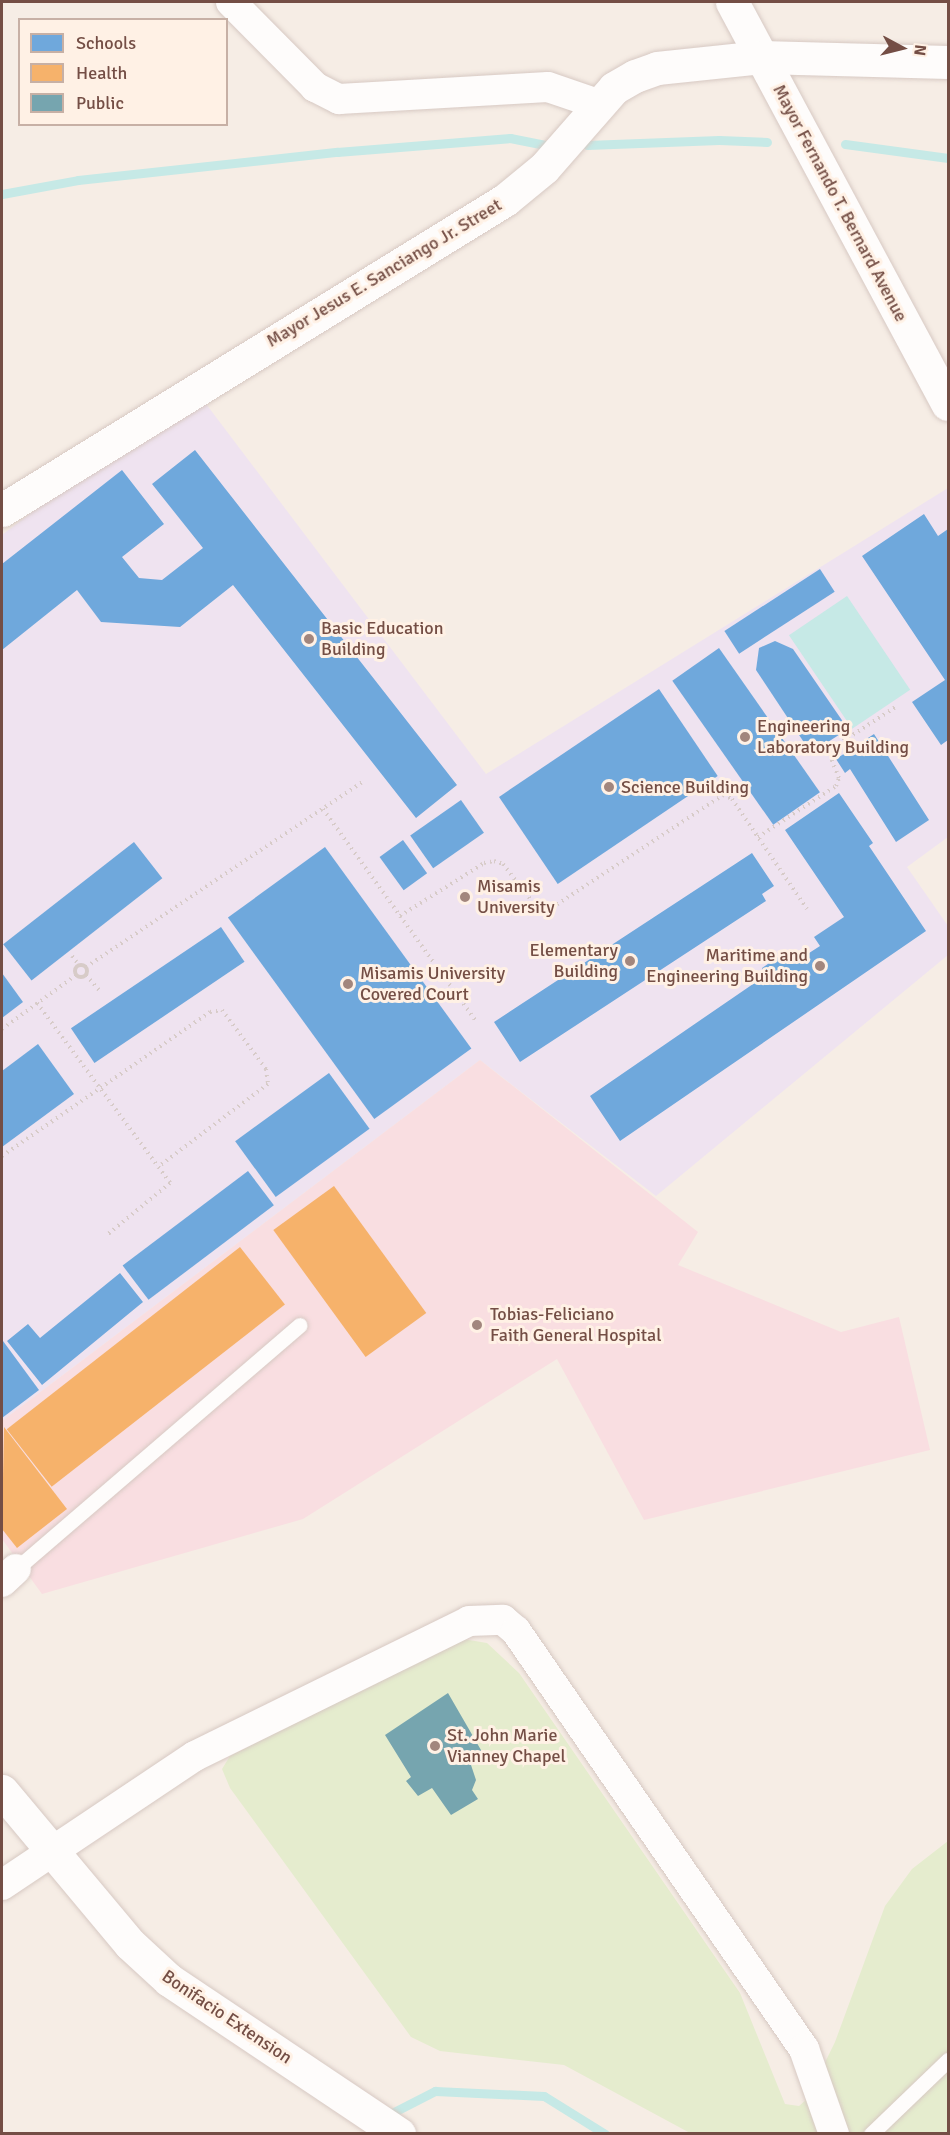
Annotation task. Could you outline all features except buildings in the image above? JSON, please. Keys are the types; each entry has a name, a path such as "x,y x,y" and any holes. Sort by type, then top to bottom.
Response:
{"street":[{"path":"231,2 315,87 339,99 548,87 598,104"},
{"name":"Mayor Fernando T. Bernard Avenue","path":"732,2 948,404"},
{"name":"Mayor Jesus E. Sanciango Jr. Street","path":"2,510 505,200 544,168 598,104 635,75 657,68 761,57 948,62"},
{"path":"2,1885 50,1850 195,1756 470,1622 503,1620 516,1631 804,2049 834,2133"},
{"name":"Bonifacio Extension","path":"2,1791 130,1944 169,1980 399,2133"}],"lane":[{"path":"9,1575 300,1325"},
{"path":"871,2133 948,2060"}],"path":[{"path":"758,837 836,786 839,778 828,750 897,706"},
{"path":"72,956 79,965 86,967 362,782"},
{"path":"400,916 484,863 494,861 503,864 538,909 547,911 723,795 732,799 807,909"},
{"path":"323,808 476,1022"},
{"path":"76,975 79,965"},
{"path":"86,967 86,975 100,991"},
{"path":"2,1029 76,975 86,975"},
{"path":"38,1003 170,1184 107,1235"},
{"path":"2,1156 99,1087 210,1012 218,1009 227,1014 266,1069 268,1084 158,1167"}],"shaded area":[{"name":"Misamis University","path":"194,388 486,774 948,488 948,837 907,867 948,926 948,955 656,1196 480,1060 2,1421 2,535"},
{"name":"Tobias-Feliciano Faith General Hospital","path":"480,1060 698,1232 678,1265 841,1332 899,1317 930,1450 644,1520 557,1359 303,1519 42,1594 2,1539 2,1421"}],"green space":[{"path":"463,1639 487,1643 519,1673 740,1993 785,2104 799,2106 807,2099 835,2042 885,1906 912,1869 948,1841 948,2133 690,2133 564,2065 440,2051 411,2037 230,1788 222,1769 230,1756"}],"water":[{"path":"847,596 910,690 852,729 789,635"}],"waterway":[{"path":"2,194 78,180 337,152 510,138 550,146"},
{"path":"587,145 719,140 767,142"},
{"path":"845,144 948,158"},
{"path":"390,2114 435,2091 544,2096 605,2134"}],"place":[{"name":"Basic Education Building","path":"309,639"},
{"name":"Engineering Laboratory Building","path":"745,737"},
{"name":"Science Building","path":"609,787"},
{"name":"Misamis University","path":"465,897"},
{"name":"Elementary Building","path":"630,961"},
{"name":"Maritime and Engineering Building","path":"820,966"},
{"name":"Misamis University Covered Court","path":"348,984"},
{"name":"Tobias-Feliciano Faith General Hospital","path":"477,1325"},
{"name":"St. John Marie Vianney Chapel","path":"435,1746"}]}
